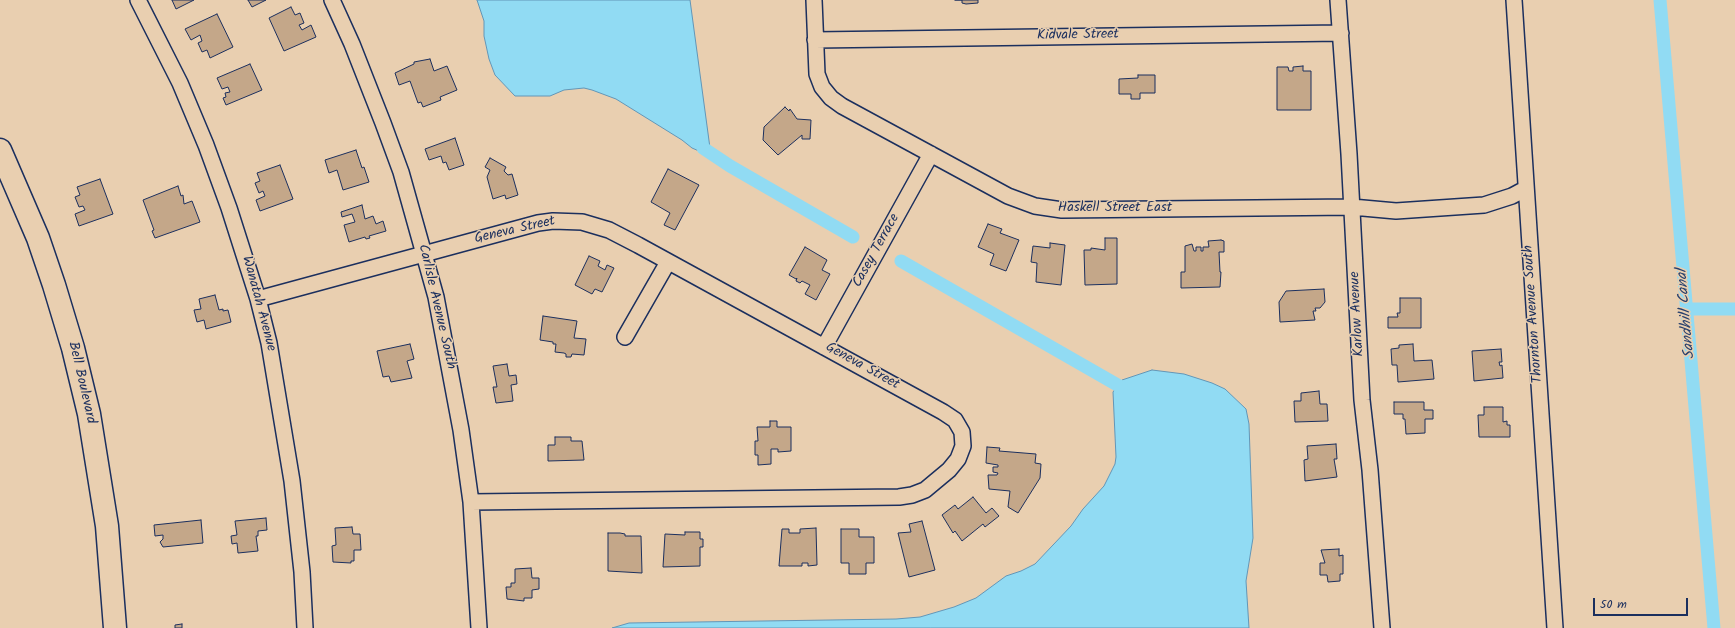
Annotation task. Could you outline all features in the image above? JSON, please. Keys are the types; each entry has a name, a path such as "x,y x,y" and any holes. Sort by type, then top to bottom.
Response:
{"street":[{"name":"Wanatah Avenue","path":"138,0 180,83 206,145 229,208 258,299 269,343 291,473 302,572 305,628"},
{"name":"Carlisle Avenue South","path":"332,0 352,44 383,123 400,172 425,254 449,359 461,430 471,502 479,628"},
{"name":"Haskell Street East","path":"814,0 817,74 822,87 831,98 842,106 1008,196 1035,206 1048,209 1118,210 1352,207 1396,211 1470,207 1498,201 1525,188"},
{"name":"Karlow Avenue","path":"1338,0 1352,207 1362,400 1370,470 1382,628"},
{"name":"Thornton Avenue South","path":"1514,0 1525,188 1555,628"},
{"name":"Kidvale Street","path":"815,40 1341,32"},
{"name":"Bell Boulevard","path":"0,150 38,238 54,284 73,348 89,414 107,526 115,628"},
{"name":"Casey Terrace","path":"824,347 931,154"},
{"name":"Geneva Street","path":"258,299 538,224 569,220 596,225 609,230 668,262 955,420 962,432 963,446 958,460 949,470 925,490 912,495 899,497 471,502"},
{"path":"625,337 668,262"}],"water":[{"path":"477,0 690,0 710,148 706,154 692,148 682,140 616,99 592,90 584,88 564,90 550,96 515,96 495,75 489,59 484,36 484,21"},
{"path":"1152,370 1184,374 1212,383 1225,389 1246,409 1249,424 1253,538 1246,581 1249,628 612,628 629,623 896,619 920,617 954,607 976,598 1006,576 1035,564 1071,526 1083,509 1104,486 1115,464 1116,457 1113,392 1122,380"}],"building":[{"path":"172,0 194,0 176,9"},
{"path":"248,0 266,0 252,7"},
{"path":"962,0 978,0 978,3 966,4 962,3"},
{"path":"291,7 295,15 300,13 304,23 299,25 302,30 311,25 316,37 284,51 269,18"},
{"path":"217,14 233,47 210,58 207,50 202,52 198,43 202,41 200,35 191,40 185,29"},
{"path":"430,59 434,71 447,66 457,90 440,97 441,100 423,107 421,102 418,103 410,81 399,85 395,73 414,64 414,62"},
{"path":"250,64 262,90 226,105 223,98 226,97 225,93 230,92 228,87 222,89 217,78"},
{"path":"1303,66 1303,71 1311,71 1311,110 1277,110 1277,67 1288,67 1289,71 1293,71 1293,67"},
{"path":"1138,75 1155,75 1155,93 1140,93 1140,99 1131,99 1131,94 1119,94 1119,79 1138,78"},
{"path":"785,107 789,111 790,109 797,119 811,120 810,139 802,139 802,135 778,155 763,140 764,127"},
{"path":"455,138 464,165 449,170 446,162 443,163 441,156 429,160 425,149"},
{"path":"356,150 362,168 364,167 369,182 343,190 337,170 329,173 325,160"},
{"path":"490,158 506,167 504,171 508,175 512,174 518,195 506,199 505,195 493,199 487,177 490,170 485,167"},
{"path":"280,165 293,199 260,211 256,200 265,196 263,191 259,193 255,183 260,181 257,173"},
{"path":"668,169 699,185 675,230 664,225 670,213 651,202"},
{"path":"100,179 113,214 79,226 75,214 85,210 83,206 79,207 75,197 80,195 77,187"},
{"path":"178,186 181,196 183,195 184,204 192,201 200,222 155,238 152,231 154,230 143,200"},
{"path":"362,205 365,219 373,216 376,224 383,221 386,231 369,236 370,238 366,239 365,237 349,242 344,225 355,222 352,214 342,217 341,212"},
{"path":"988,224 1002,229 1000,233 1019,240 1006,271 990,265 994,254 978,247"},
{"path":"1105,238 1117,238 1117,284 1085,285 1084,250 1091,250 1091,248 1105,250"},
{"path":"1208,241 1224,241 1224,252 1219,252 1221,272 1220,287 1181,288 1181,272 1185,272 1185,246 1192,244 1194,251 1196,251 1196,247 1201,247 1201,251 1203,251 1203,247 1209,247"},
{"path":"1050,243 1065,245 1061,285 1036,282 1037,263 1031,262 1033,246 1050,248"},
{"path":"805,247 827,260 822,270 830,274 816,300 805,294 810,285 802,281 800,283 796,281 797,278 796,279 789,275"},
{"path":"589,256 600,261 598,266 605,270 607,265 614,268 602,292 595,289 592,294 575,285"},
{"path":"1324,289 1325,302 1320,308 1315,308 1316,311 1313,311 1315,320 1280,322 1279,302 1286,291"},
{"path":"215,295 219,310 228,310 231,322 206,329 204,320 197,322 194,310 201,309 199,299"},
{"path":"1400,298 1421,298 1421,328 1388,328 1388,317 1398,317 1397,313 1400,313"},
{"path":"543,316 577,321 574,338 586,339 584,355 572,354 571,357 566,357 566,354 564,353 555,352 556,344 553,344 553,342 540,340"},
{"path":"410,344 414,359 407,361 412,378 391,382 389,376 383,377 377,351"},
{"path":"1413,344 1414,361 1432,360 1434,379 1398,382 1397,365 1392,365 1391,349 1399,348 1399,345"},
{"path":"1501,349 1502,362 1499,362 1500,366 1502,365 1503,378 1474,381 1472,351"},
{"path":"507,364 509,376 516,375 517,384 511,385 513,401 496,403 493,387 497,387 493,366"},
{"path":"1319,391 1320,404 1327,404 1328,421 1295,422 1294,401 1301,401 1301,393"},
{"path":"1394,402 1424,402 1424,410 1433,410 1433,419 1425,419 1425,433 1406,434 1405,419 1403,419 1403,414 1394,414"},
{"path":"1484,407 1503,407 1503,422 1507,421 1507,425 1510,425 1510,437 1479,437 1478,415 1484,415"},
{"path":"770,421 777,421 777,427 791,427 791,451 778,452 778,449 771,449 771,464 758,465 758,455 755,455 755,441 758,441 757,427 770,427"},
{"path":"555,437 571,437 571,441 582,441 584,460 548,461 548,445 555,445"},
{"path":"1336,444 1337,459 1334,459 1337,477 1305,481 1304,460 1308,459 1307,446"},
{"path":"987,447 1000,448 999,451 1036,454 1035,463 1041,464 1040,478 1018,513 1008,507 1010,491 989,489 988,475 997,475 998,473 993,472 993,467 998,467 998,465 986,463"},
{"path":"973,497 986,513 992,508 999,516 985,527 983,524 962,541 955,531 953,533 942,515 955,505 958,509"},
{"path":"266,518 267,530 258,531 258,536 256,536 258,551 238,553 237,543 232,544 231,536 237,535 235,521"},
{"path":"201,520 203,543 163,547 160,542 163,539 163,535 155,536 154,525"},
{"path":"922,521 935,570 909,577 898,533 911,532 909,524"},
{"path":"352,527 353,534 360,534 361,550 354,550 354,561 351,561 351,563 333,562 332,546 336,545 335,528"},
{"path":"816,528 817,565 808,566 808,563 802,563 802,566 779,566 782,529 789,529 789,533 800,533 800,529"},
{"path":"841,529 859,529 859,537 874,537 874,563 866,563 866,574 849,574 849,563 841,563"},
{"path":"685,532 700,532 700,539 703,539 703,547 700,547 700,566 663,567 665,534 685,535"},
{"path":"608,533 620,533 625,534 625,536 641,536 642,573 608,571"},
{"path":"1339,549 1339,556 1343,555 1343,574 1340,574 1340,581 1328,582 1327,575 1320,575 1320,563 1325,563 1321,550"},
{"path":"531,568 532,578 539,578 539,589 532,590 532,598 524,598 524,601 507,599 506,587 511,587 511,583 515,583 515,569"},
{"path":"182,624 182,628 175,628 175,625"}],"waterway":[{"name":"Sandhill Canal","path":"1660,0 1714,628"},
{"path":"703,148 730,166 853,237"},
{"path":"901,261 1121,387"},
{"path":"1687,309 1735,309"}]}
